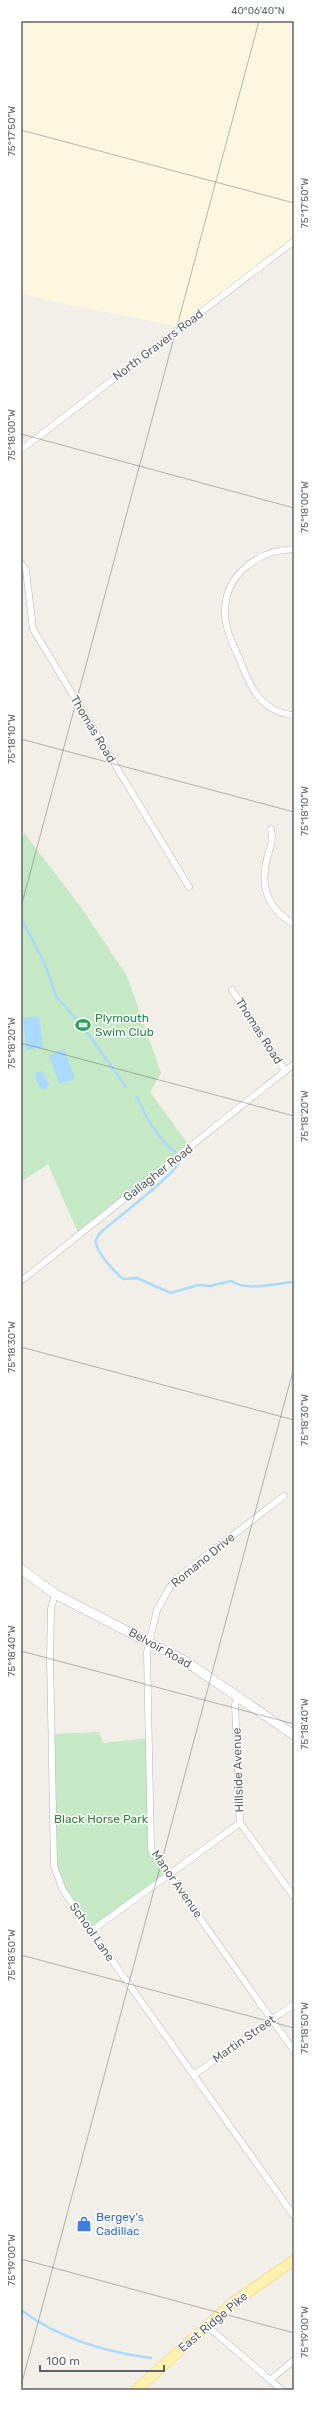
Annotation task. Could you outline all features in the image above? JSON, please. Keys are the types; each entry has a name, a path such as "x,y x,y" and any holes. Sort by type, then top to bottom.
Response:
{"main road":[{"name":"East Ridge Pike","path":"136,2390 206,2325 231,2304 294,2260"}],"street":[{"name":"North Gravers Road","path":"21,450 294,241"},
{"path":"294,549 254,559 237,573 227,593 225,612 228,635 248,681 256,694 271,709 294,715"},
{"name":"Thomas Road","path":"21,563 26,570 33,629 189,888"},
{"path":"271,829 273,840 267,856 264,877 267,899 284,919 294,924"},
{"name":"Thomas Road","path":"232,990 285,1071"},
{"name":"Gallagher Road","path":"21,1281 294,1064"},
{"name":"Romano Drive","path":"149,1642 157,1610 177,1578 284,1496"},
{"name":"Belvoir Road","path":"21,1569 55,1594 185,1661 294,1735"},
{"name":"School Lane","path":"55,1594 51,1609 50,1656 54,1866 63,1890 195,2074 294,2216"},
{"name":"Manor Avenue","path":"149,1642 147,1652 151,1849 294,2051"},
{"name":"Hillside Avenue","path":"240,1698 235,1704 240,1823 294,1897"},
{"path":"91,1931 240,1823"},
{"name":"Martin Street","path":"195,2074 294,2004"},
{"path":"206,2325 282,2390"},
{"path":"270,2380 294,2360"}],"shaded area":[{"path":"21,21 294,21 294,241 181,327 55,302 21,293"}],"green space":[{"name":"Plymouth Swim Club","path":"25,834 80,906 127,976 161,1073 150,1092 190,1147 79,1235 48,1164 21,1182 21,836"},
{"name":"Black Horse Park","path":"99,1732 103,1743 149,1738 151,1849 169,1874 91,1931 63,1890 54,1866 51,1734"}],"water":[{"path":"39,1016 43,1048 26,1050 23,1018"},
{"path":"64,1049 75,1079 59,1084 49,1055"},
{"path":"42,1071 49,1084 45,1090 40,1088 35,1076 37,1072"}],"waterway":[{"path":"21,918 45,964 56,996 84,1028 126,1087"},
{"path":"136,1097 155,1131 175,1152"},
{"path":"180,1160 177,1166 158,1185 99,1235 96,1240 96,1245 110,1266 123,1279 137,1278 171,1293 198,1285 210,1286 231,1281 245,1286 262,1286 294,1282"},
{"path":"21,2310 51,2329 83,2343 116,2352 151,2358"}],"place":[{"name":"Plymouth Swim Club","path":"83,1025"},
{"name":"Bergey's Cadillac","path":"84,2224"}]}
